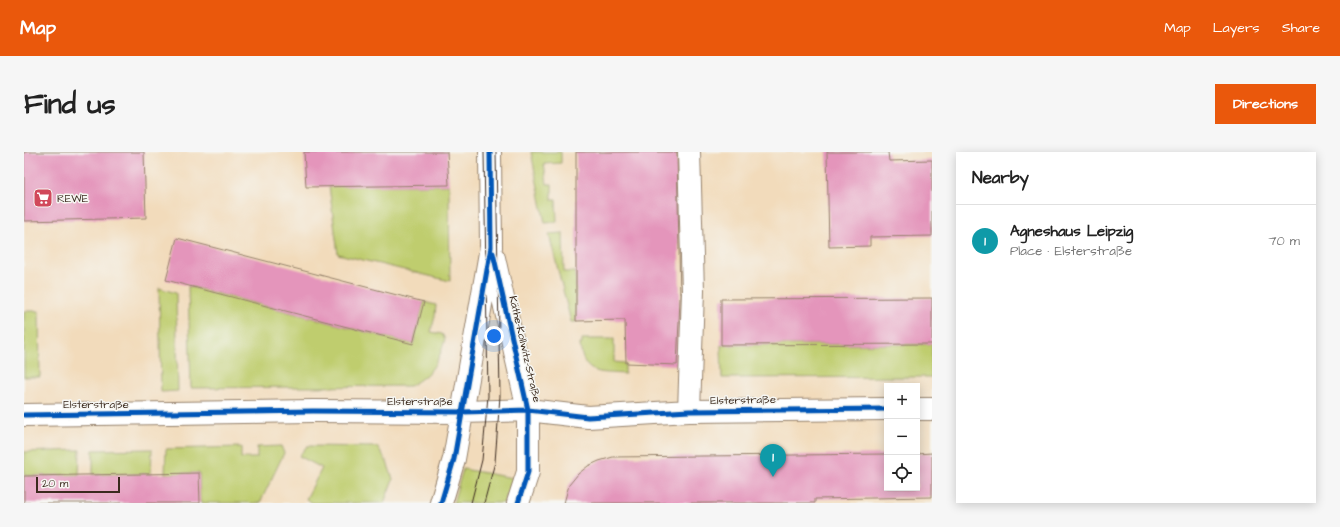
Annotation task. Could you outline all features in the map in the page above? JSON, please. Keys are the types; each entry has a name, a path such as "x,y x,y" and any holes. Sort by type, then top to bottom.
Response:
{"street":[{"name":"Käthe-Kollwitz-Straße","path":"441,503 454,459 491,247 490,152"},
{"path":"689,152 692,291 689,411"},
{"name":"Käthe-Kollwitz-Straße","path":"491,247 528,410 528,472 518,503"},
{"name":"Elsterstraße","path":"24,415 313,411 462,412 528,410 588,417 689,411 884,409"},
{"path":"920,409 932,409"}],"green space":[{"path":"531,152 561,152 561,163 544,164 547,184 552,184 552,200 556,200 557,222 545,223"},
{"path":"449,185 450,281 338,254 329,186"},
{"path":"563,233 564,272 576,272 576,322 571,322 549,234"},
{"path":"188,286 413,344 424,302 436,305 431,332 442,334 445,339 440,355 433,367 424,377 410,386 191,388"},
{"path":"159,288 176,293 178,391 161,392"},
{"path":"24,311 39,311 40,377 24,377"},
{"path":"582,339 614,339 614,362 625,363 625,374 600,372 589,367 582,354 580,344 582,344"},
{"path":"932,344 932,377 722,378 721,345"},
{"path":"281,446 284,453 260,503 200,503 199,473 165,474 166,449 241,447 241,458 257,458 257,447"},
{"path":"307,446 377,447 387,462 393,479 384,503 313,503 306,499 322,468 299,456"},
{"path":"152,449 151,474 93,475 93,450"},
{"path":"80,450 79,475 24,476 24,452"},
{"path":"463,469 513,478 504,503 453,503"}],"building":[{"path":"24,152 144,152 146,218 24,221"},
{"path":"304,152 447,152 449,185 306,187"},
{"path":"576,152 677,152 680,299 677,365 626,363 625,320 576,321"},
{"path":"827,152 888,152 889,161 932,160 932,236 870,237 870,246 829,247"},
{"path":"177,238 424,302 413,344 166,280"},
{"path":"932,298 932,344 721,345 721,299"},
{"path":"932,453 932,497 815,499 815,503 564,503 569,485 578,474 588,466 613,457 884,454 884,491 920,491 920,454"},
{"path":"199,473 200,503 24,503 24,476"}],"tram line":[{"path":"471,503 482,460 488,396 484,152"},
{"path":"484,503 495,462 500,396 496,152"}],"cycle path":[{"path":"441,503 454,459 491,247 490,152"},
{"path":"493,253 528,410 528,472 518,503"},
{"path":"24,415 313,411 463,412 528,410 588,417 689,411 884,409"}],"place":[{"name":"REWE","path":"43,198"},
{"name":"Agneshaus Leipzig","path":"773,477"}]}
